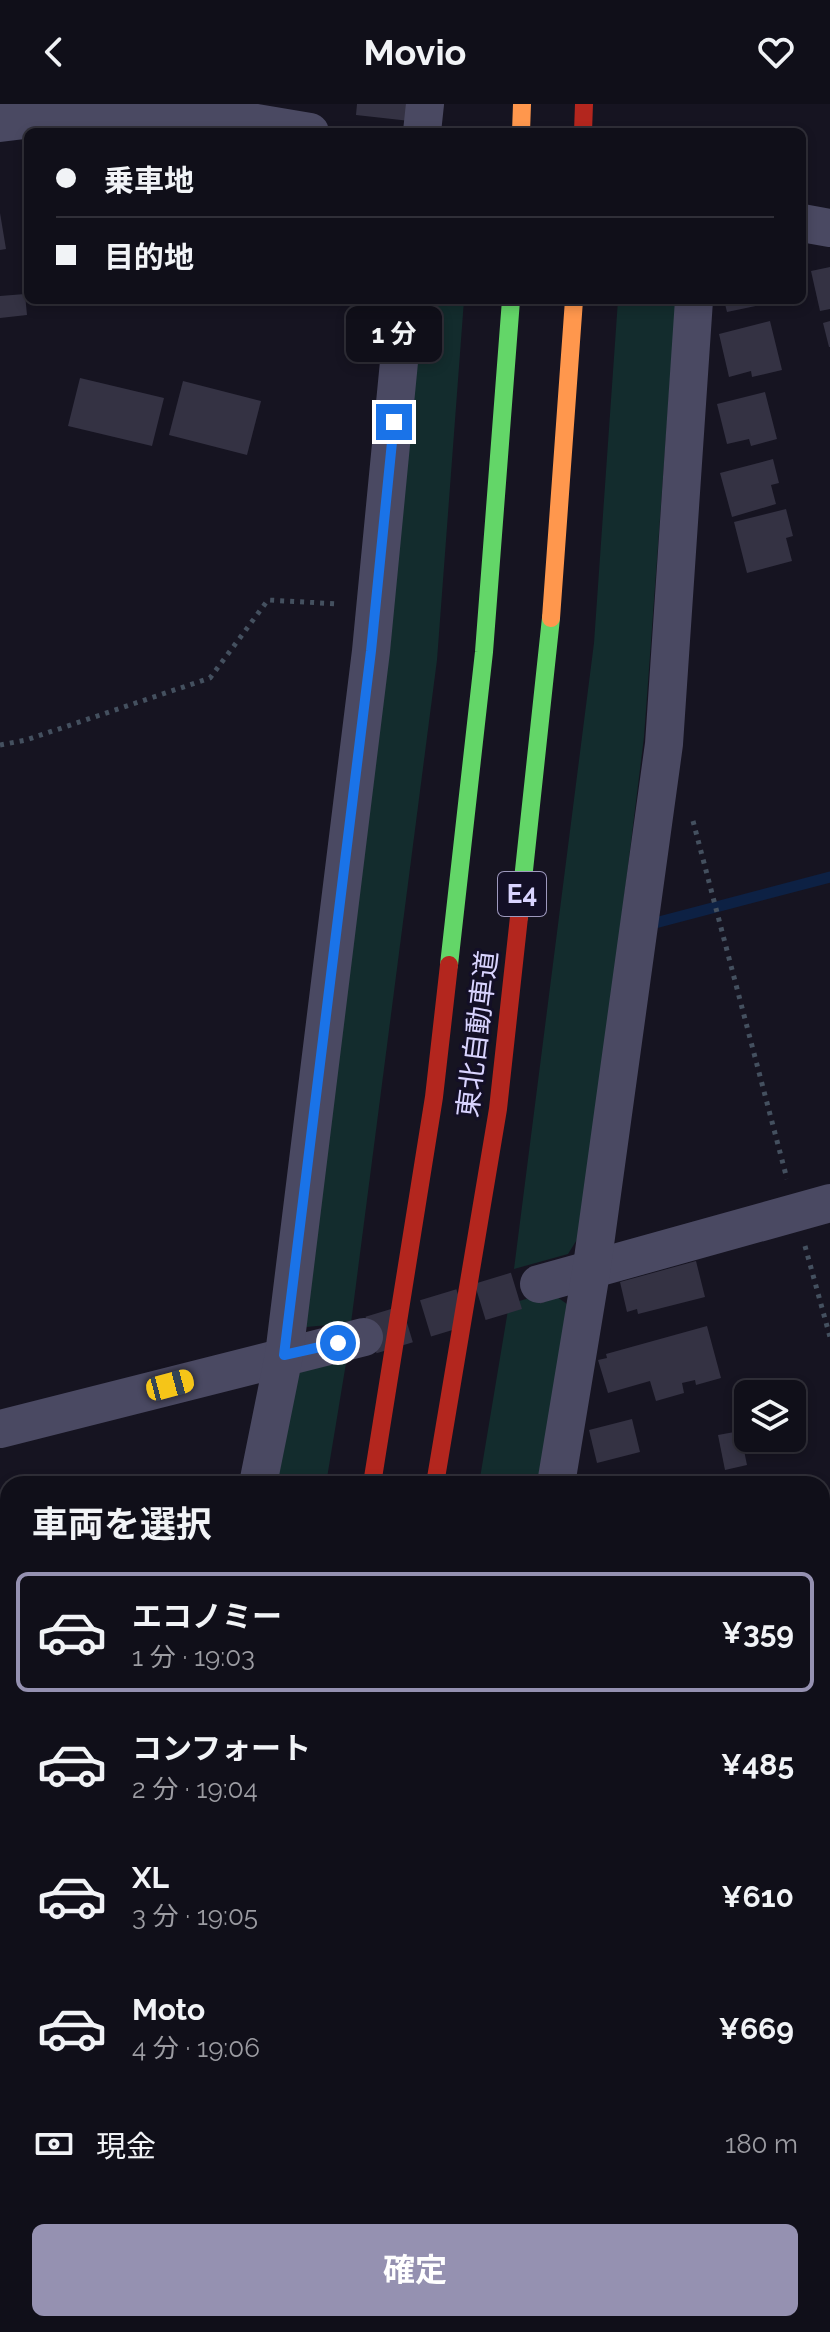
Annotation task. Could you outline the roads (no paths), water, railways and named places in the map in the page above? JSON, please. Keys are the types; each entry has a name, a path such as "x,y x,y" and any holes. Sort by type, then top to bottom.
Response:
{"highway":[{"path":"521,128 522,104"},
{"path":"583,128 584,104"},
{"name":"東北自動車道","path":"373,1476 434,1097 484,652 511,304"},
{"name":"東北自動車道","path":"436,1476 498,1109 548,658 574,304"}],"street":[{"path":"422,128 425,104"},
{"path":"0,123 74,114 185,111 286,128"},
{"path":"806,224 830,228"},
{"path":"260,1476 284,1355 376,606 405,304"},
{"path":"557,1476 592,1266 664,744 694,304"},
{"path":"539,1284 592,1266 813,1208"},
{"path":"0,1429 364,1337"}],"waterway":[{"path":"655,923 830,877"}],"tunnel":[{"path":"371,1335 539,1284"}]}
